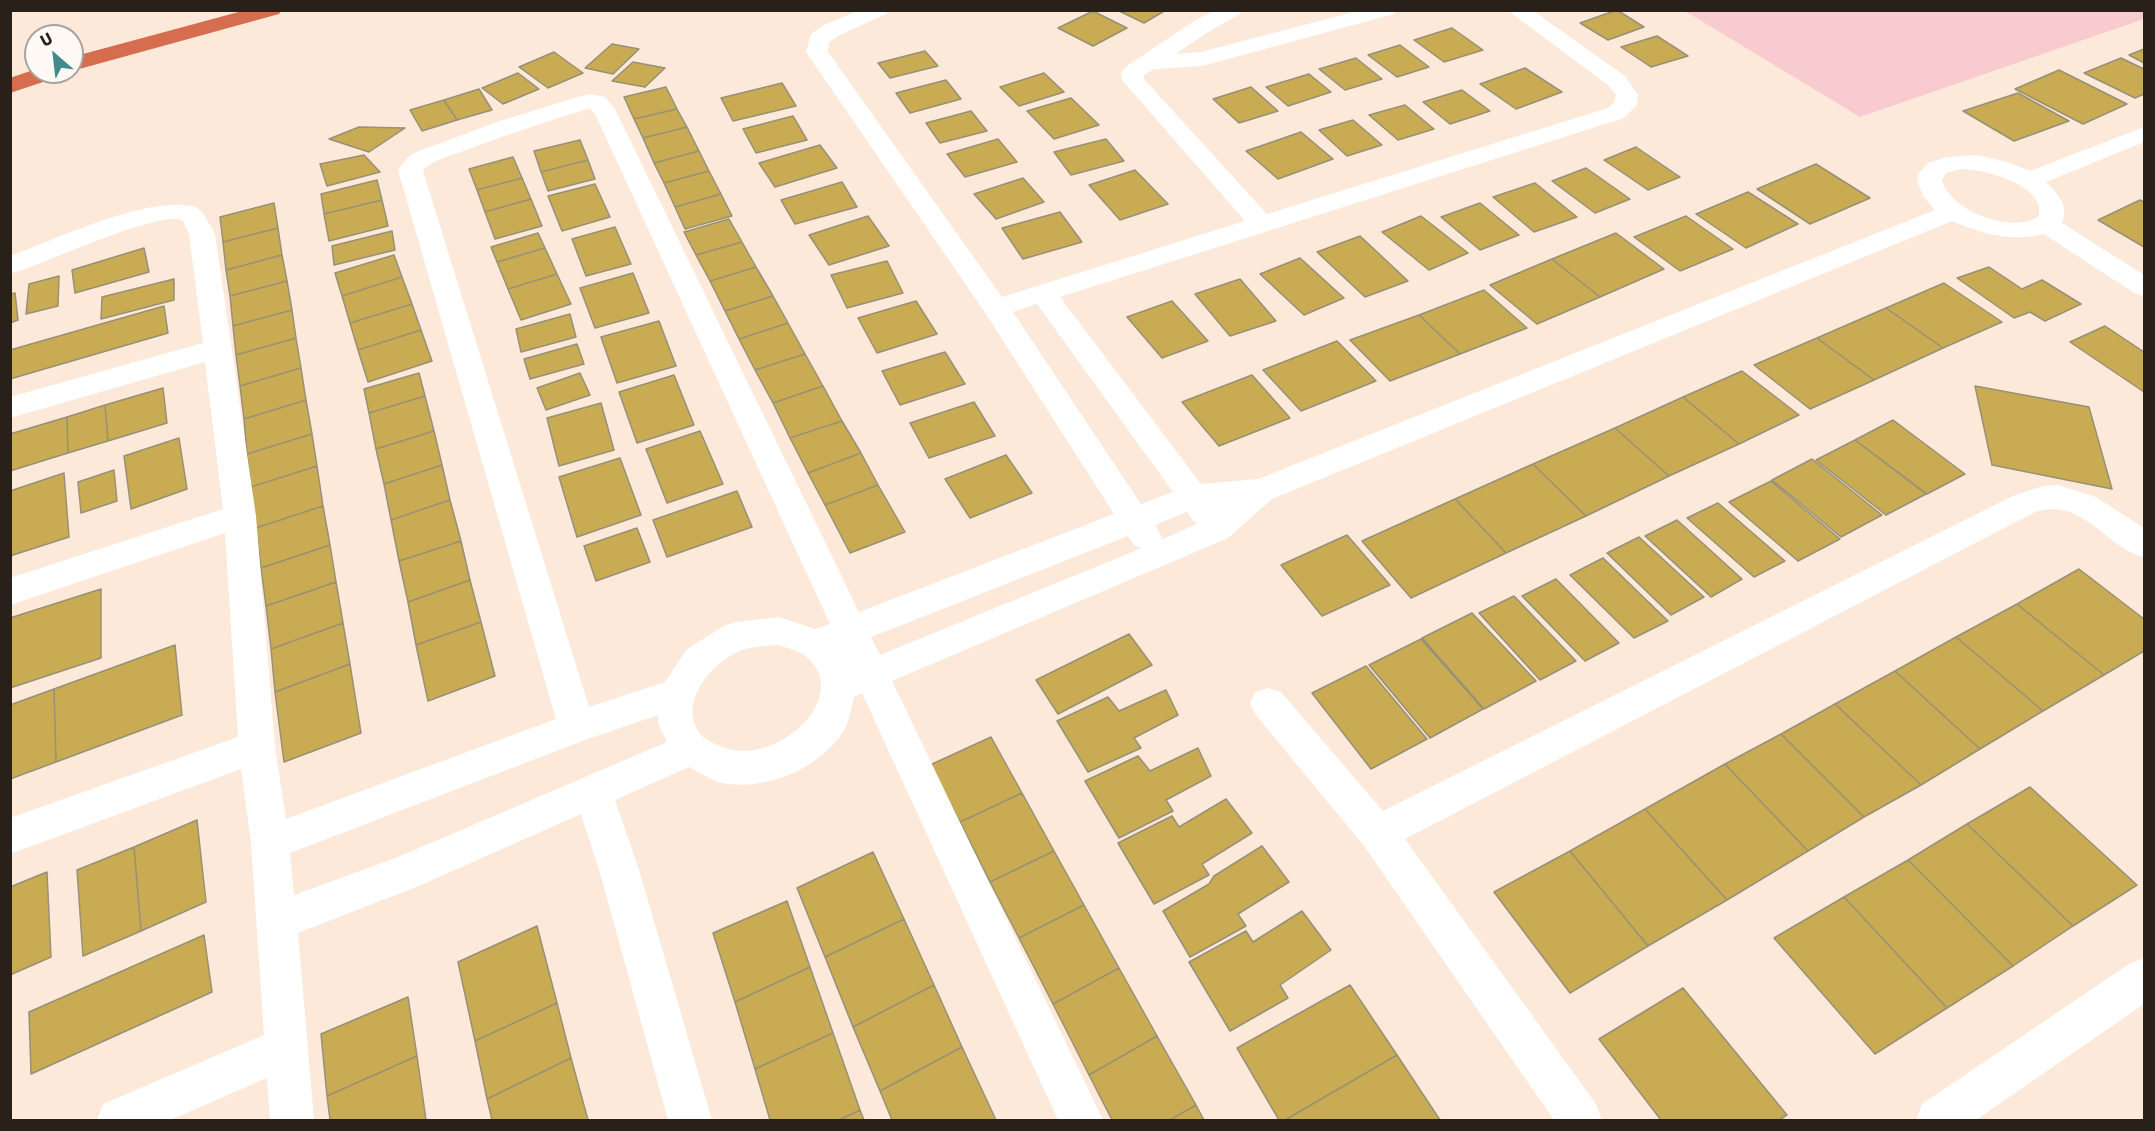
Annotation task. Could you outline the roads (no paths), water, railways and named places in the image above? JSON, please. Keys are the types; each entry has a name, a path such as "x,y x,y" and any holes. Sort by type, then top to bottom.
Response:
{"highway":[{"path":"84,61 272,10"}],"street":[{"path":"879,10 832,30 819,39 817,52 996,308 1159,555"},
{"path":"1233,10 1202,26 1152,62 1132,73 1133,80 1262,224"},
{"path":"1152,62 1202,59 1387,10"},
{"path":"996,308 1616,113 1624,105 1627,95 1617,81 1517,10"},
{"path":"577,727 410,170 419,160 508,126 589,101 597,102 607,114 849,630 855,681 1081,1120"},
{"path":"2029,180 2145,134"},
{"path":"1979,163 2014,172 2044,192 2053,204 2053,215 2046,224 2028,230 2004,230 1977,224 1953,212 1932,193 1929,184 1930,175 1936,169 1948,164 1979,163"},
{"path":"10,266 148,216 175,209 188,213 196,221 202,234 240,516 257,747 270,843 292,1120"},
{"path":"816,644 1193,497 1261,490 1953,212"},
{"path":"2046,224 2145,287"},
{"path":"1043,293 1217,529"},
{"path":"10,408 218,348"},
{"path":"855,681 832,663 816,644 779,631 736,636 699,659 677,693 676,723 690,749 722,766 763,767 802,750 830,721 855,681 1217,529 1261,490"},
{"path":"1378,833 2024,504 2047,496 2071,500 2099,513 2145,545"},
{"path":"10,592 240,516"},
{"path":"270,843 577,727 677,693"},
{"path":"1268,703 1378,833 1580,1120"},
{"path":"10,836 257,747"},
{"path":"276,922 407,872 690,749"},
{"path":"593,791 620,873 690,1120"},
{"path":"1938,1120 2145,980"},
{"path":"119,1120 286,1047"}]}
